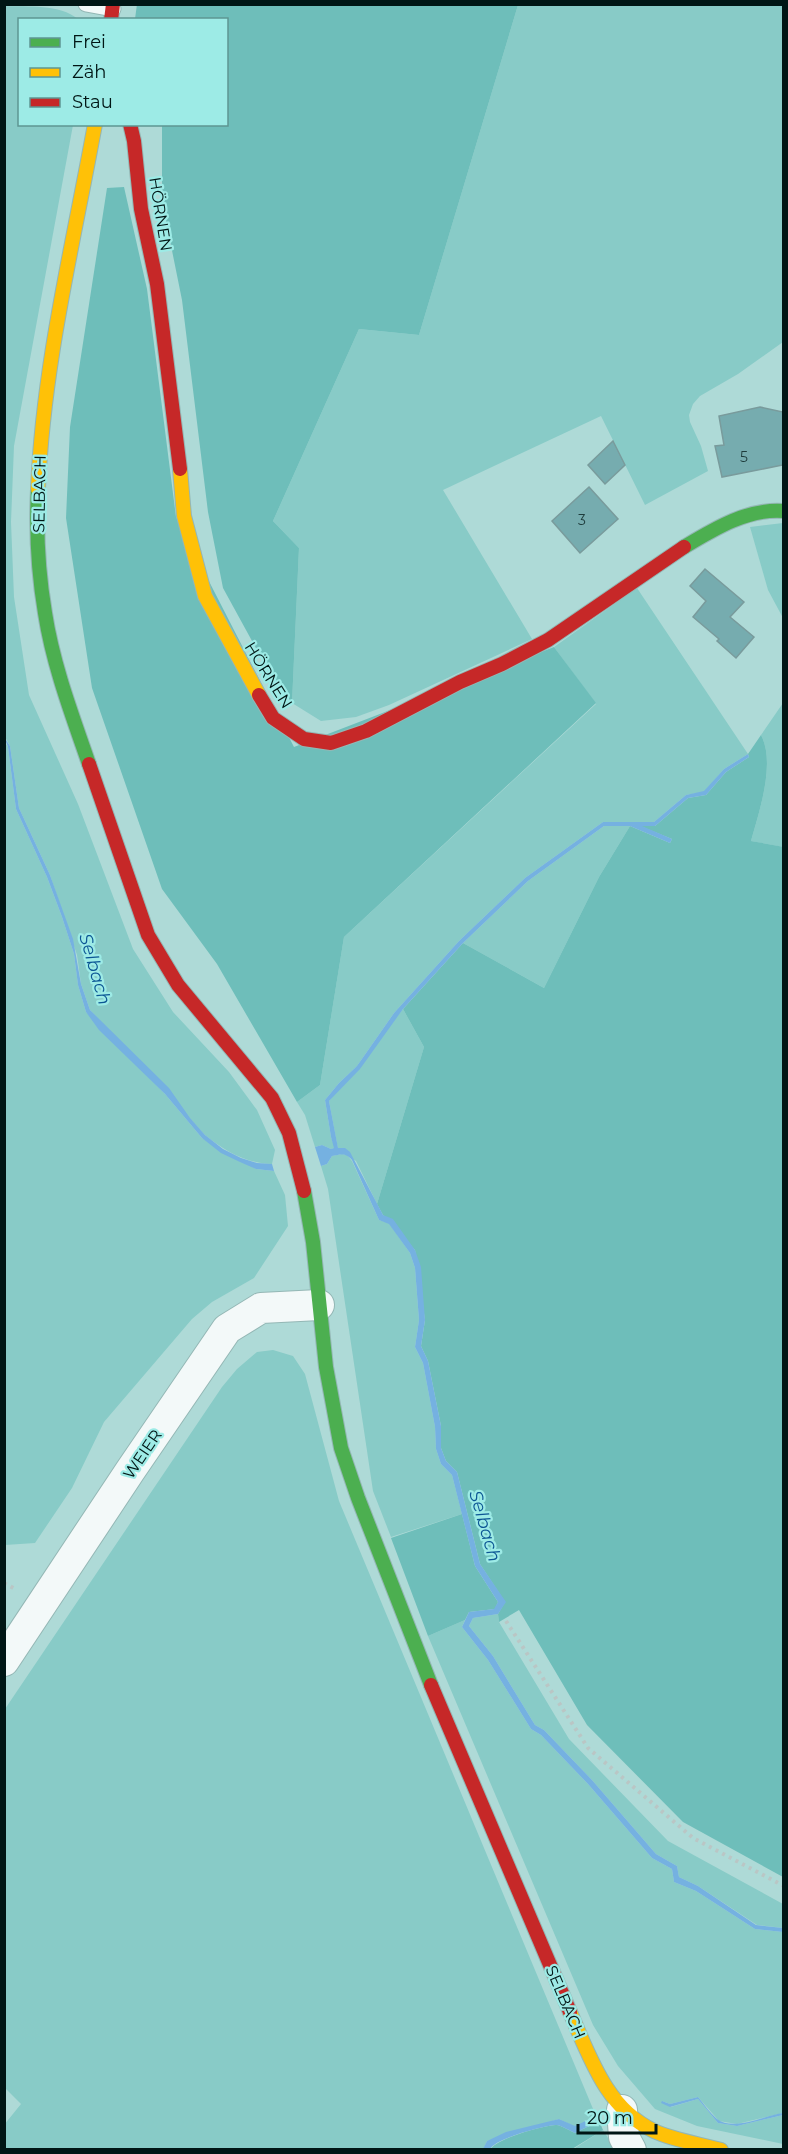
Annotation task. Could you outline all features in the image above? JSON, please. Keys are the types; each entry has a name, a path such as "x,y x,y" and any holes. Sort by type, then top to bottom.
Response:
{"street":[{"name":"SELBACH","path":"95,126 48,378 40,441 37,515 39,557 45,614 66,697 148,934 178,985 272,1098 289,1133 304,1190 313,1242 327,1367 341,1448 414,1645 598,2077 622,2110 654,2131 721,2150"},
{"name":"HÖRNEN","path":"130,126 141,209 157,284 184,516 205,596 251,683 273,718 304,739 331,743 366,731 548,640 670,555 714,530 770,510 783,511"},
{"name":"WEIER","path":"4,1661 227,1329 261,1308 319,1305"},
{"name":"SELBACH","path":"622,2110 624,2137 631,2150"}],"lane":[{"path":"86,4 112,11"}],"path":[{"path":"506,1621 588,1748 693,1838 783,1886"}],"shaded area":[{"path":"137,4 518,5 419,335 359,329 273,521 299,548 292,703 269,672 223,588 208,512 182,300 162,201 162,126 228,126 228,18 135,18"},
{"path":"518,5 783,5 783,342 738,374 700,396 693,404 689,415 690,422 701,446 708,471 645,505 601,416 443,490 532,639 389,705 356,717 321,721 292,703 299,548 273,521 359,329 419,335"},
{"path":"5,6 53,9 77,18 18,18 18,126 73,126 14,446 11,522 14,597 29,695 78,804 133,949 173,1012 229,1072 257,1110 275,1150 272,1164 236,1155 205,1135 90,1010 81,984 77,955 50,875 19,808 10,746 5,737"},
{"path":"124,187 147,289 176,517 294,747 554,647 596,703 344,937 320,1085 297,1102 217,964 162,889 92,688 66,518 70,427 107,188"},
{"path":"783,523 783,618 768,590 750,527"},
{"path":"637,588 748,754 724,769 704,792 686,795 654,822 603,822 525,878 459,941 394,1013 357,1066 325,1100 335,1148 331,1149 322,1145 315,1147 305,1115 297,1102 320,1085 344,937 596,704 554,647"},
{"path":"783,703 783,847 751,841 767,773 765,746 761,735"},
{"path":"761,735 765,746 767,773 751,841 784,847 783,1877 683,1822 587,1725 519,1610 499,1622 498,1614 505,1602 480,1564 457,1472 446,1461 441,1448 441,1426 428,1361 421,1346 425,1320 415,1250 383,1215 377,1204 424,1047 403,1009 463,943 544,988 599,877 630,826 670,843 672,839 640,826 655,826 688,798 706,795 726,772 749,757 748,754"},
{"path":"4,737 10,746 19,808 50,875 73,939 81,984 90,1010 169,1088 205,1135 223,1149 241,1158 257,1163 272,1164 274,1171 256,1169 240,1162 221,1153 202,1138 165,1094 99,1030 86,1012 78,985 74,954 62,917 47,877 16,809 8,747"},
{"path":"4,741 8,747 16,809 47,877 62,917 74,954 78,985 86,1012 165,1094 202,1138 256,1169 274,1171 285,1195 288,1226 254,1278 212,1302 192,1319 104,1422 72,1488 35,1543 5,1545"},
{"path":"748,754 749,757 726,772 706,795 688,798 655,826 642,826 672,839 670,843 630,826 604,826 528,881 463,943 403,1009 360,1069 329,1101 338,1148 345,1148 350,1152 383,1215 393,1219 415,1250 421,1267 425,1320 421,1346 428,1361 441,1426 441,1448 446,1461 457,1472 480,1564 506,1602 498,1614 473,1618 469,1626 493,1656 535,1725 544,1730 592,1780 656,1854 677,1866 679,1877 698,1886 756,1925 783,1928 783,1932 755,1929 696,1891 674,1882 672,1869 652,1858 588,1784 541,1735 531,1729 488,1660 462,1627 469,1612 494,1609 498,1602 475,1566 452,1475 441,1464 436,1449 435,1427 423,1363 415,1347 419,1320 415,1268 410,1253 389,1224 379,1220 352,1160 346,1155 335,1155 327,1164 321,1166 315,1147 322,1145 334,1148 325,1100 357,1066 394,1013 459,941 525,878 603,822 654,822 686,795 704,791 724,769"},
{"path":"604,826 630,826 599,877 544,988 463,943 528,881"},
{"path":"403,1009 424,1047 377,1204 356,1161 338,1149 329,1101"},
{"path":"347,1155 352,1161 379,1220 389,1223 410,1253 415,1268 419,1320 415,1347 423,1363 435,1427 436,1449 441,1464 452,1475 462,1514 391,1537 373,1491 328,1189 321,1166 327,1164 332,1156"},
{"path":"273,1350 293,1356 305,1374 339,1501 596,2116 575,2127 559,2119 487,2141 483,2150 5,2149 4,2125 21,2104 4,2087 5,1709 222,1387 237,1369 257,1352"},
{"path":"462,1514 475,1566 498,1602 495,1609 469,1612 465,1620 428,1636 391,1538"},
{"path":"498,1614 499,1622 569,1739 668,1841 783,1904 783,1928 757,1925 698,1886 679,1877 677,1866 656,1854 592,1780 544,1730 535,1725 493,1656 469,1626 473,1618"},
{"path":"465,1620 462,1627 488,1660 531,1729 541,1735 588,1784 652,1858 672,1869 674,1882 696,1891 755,1929 783,1932 783,2113 737,2124 719,2121 698,2097 670,2104 662,2101 671,2107 698,2099 718,2123 737,2126 783,2115 783,2144 697,2126 655,2109 618,2066 593,2025 428,1636"},
{"path":"698,2097 714,2117 724,2123 750,2122 783,2113 783,2115 737,2126 718,2123 698,2099 670,2107 661,2103 662,2101 670,2104"},
{"path":"596,2116 599,2121 575,2133 557,2125 551,2126 520,2133 500,2141 490,2149 483,2149 487,2141 506,2132 559,2119 575,2126"},
{"path":"599,2121 603,2130 572,2149 490,2150 500,2141 532,2130 557,2125 575,2133"},
{"path":"603,2130 615,2149 572,2150"}],"building":[{"path":"760,407 783,412 783,465 722,477 715,446 724,445 719,416"},
{"path":"613,441 625,465 605,484 588,465"},
{"path":"589,487 618,519 580,553 552,521"},
{"path":"705,569 744,602 730,617 754,637 736,658 717,641 719,639 693,617 706,601 690,586"}],"traffic: fast":[{"path":"38,489 39,567 48,632 64,690 89,764"},
{"path":"684,547 744,516 784,511"},
{"path":"304,1191 313,1242 326,1367 341,1448 358,1498 431,1685"}],"traffic: slow":[{"path":"38,489 52,351 95,126"},
{"path":"180,469 184,516 205,596 259,695"},
{"path":"570,2012 602,2080 623,2109 637,2121 661,2134 721,2150"}],"traffic: jam":[{"path":"111,18 113,4"},
{"path":"130,126 141,209 157,284 180,469"},
{"path":"259,695 273,718 304,739 331,743 366,731 548,640 684,547"},
{"path":"89,764 148,935 178,985 272,1098 289,1133 304,1191"},
{"path":"431,1685 570,2012"}],"water label":[{"name":"Selbach","path":"95,969"},
{"name":"Selbach","path":"485,1526"}]}
